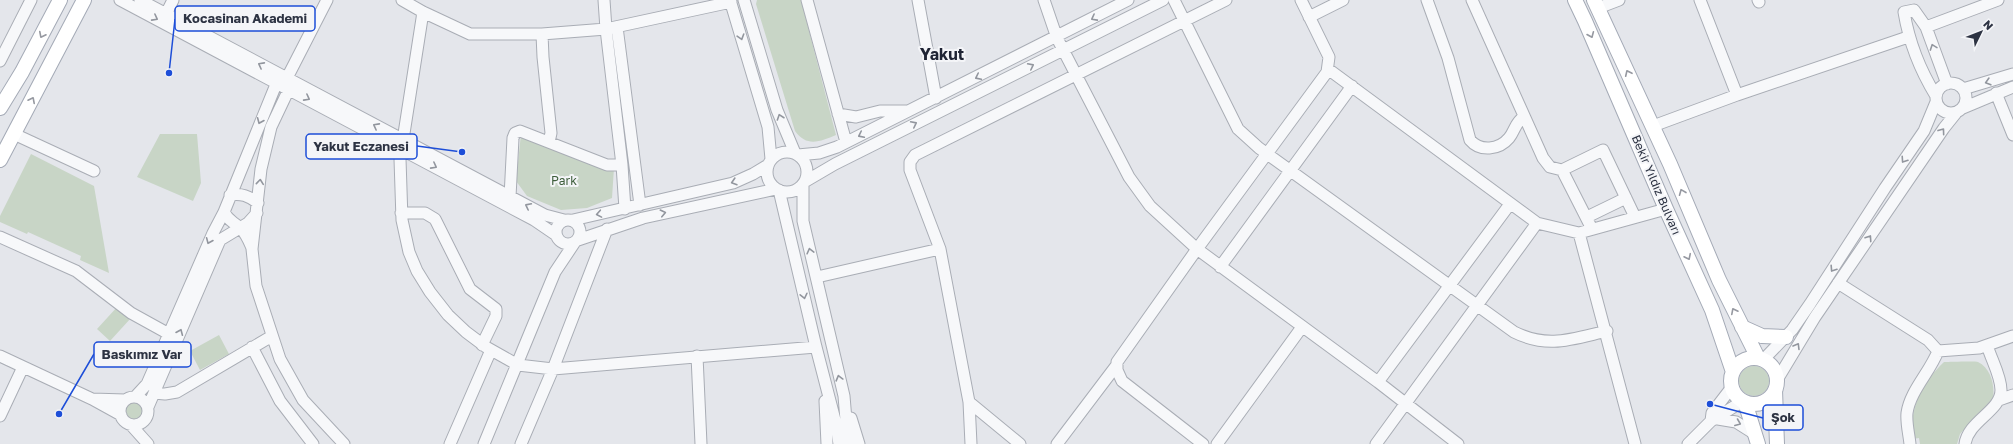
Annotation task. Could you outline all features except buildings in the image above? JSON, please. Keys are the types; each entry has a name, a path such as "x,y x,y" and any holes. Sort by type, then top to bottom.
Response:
{"main road":[{"path":"0,108 4,92 22,72 60,0"},
{"path":"0,160 84,0"},
{"name":"Bekir Yıldız Bulvarı","path":"1575,0 1666,209 1712,310 1733,372"},
{"name":"Bekir Yıldız Bulvarı","path":"1596,4 1653,126 1719,280 1742,328 1760,359"},
{"path":"1742,328 1762,336 1786,337"},
{"path":"1776,385 1765,401 1755,404 1744,402 1737,396 1732,387 1733,372 1743,361 1760,359 1774,370 1776,385 1777,444"},
{"path":"1744,402 1756,439"}],"street":[{"path":"0,61 31,0"},
{"path":"120,0 545,215 568,220 580,229 576,241 555,272"},
{"path":"140,0 284,83"},
{"path":"166,14 173,0"},
{"path":"149,444 130,425 124,422 120,408 147,384 213,233 224,212 230,195 284,83 327,0"},
{"path":"402,0 423,12 470,34 542,34 611,28 700,4 730,1 768,126 770,162 768,178 777,189 836,424 838,444"},
{"path":"604,0 611,28 640,205"},
{"path":"744,0 777,110 797,154 805,162 807,168 804,183 802,220 817,277 844,396 859,444"},
{"path":"807,0 846,142"},
{"path":"918,0 936,98"},
{"path":"1044,0 1057,38 1135,187 1159,216 1220,267 1378,382 1458,444"},
{"path":"484,444 518,365 555,272 559,252 557,236 558,225 568,220 625,209 733,183 753,174 782,152 797,154 820,153 908,112 1057,38 1128,0"},
{"path":"402,144 534,220 557,236 564,243 576,241 607,229 643,218 777,189 789,192 796,190 804,183 834,164 1163,0"},
{"path":"1174,0 1238,129 1251,142 1514,332 1544,342 1560,342 1606,331"},
{"path":"971,444 969,402 940,249 910,170 911,159 1226,0"},
{"path":"1057,444 1116,366 1118,358 1325,76 1328,68 1329,57 1301,0"},
{"path":"1309,17 1343,0"},
{"path":"1427,0 1448,58 1470,140 1474,145 1484,149 1504,143 1512,135 1518,121 1524,117"},
{"path":"1472,0 1546,164 1554,169 1562,170 1603,150 1635,218"},
{"path":"1596,4 1619,0"},
{"path":"1700,0 1736,95"},
{"path":"1926,27 1998,0"},
{"path":"1947,84 1926,27 1914,10 1904,12 1908,37 1926,80 1944,112 1959,111 1996,93 2013,87"},
{"path":"423,12 402,144 400,168 401,213 409,252 423,280 448,315 487,348 518,365 553,369 816,347"},
{"path":"611,28 625,209"},
{"path":"542,34 551,133 549,142"},
{"path":"1653,126 1736,95 1908,37"},
{"path":"1328,68 1537,223 1579,233 1666,209"},
{"path":"1963,89 2013,74"},
{"path":"284,83 271,127 261,170 252,249 256,286 280,358 302,400 344,444"},
{"path":"1760,359 1786,337 1810,304 1885,188 1924,131 1940,87 1947,84 1957,84 1963,89 1966,99 1959,111 1944,128 1838,283 1804,334 1776,385"},
{"path":"1220,267 1352,86"},
{"path":"1996,93 2013,135"},
{"path":"838,114 856,117 880,111 908,112"},
{"path":"510,197 513,138 516,133 524,131 607,165 622,165"},
{"path":"14,134 94,171"},
{"path":"1562,170 1587,216 1592,229"},
{"path":"230,195 239,194 249,196 257,208"},
{"path":"1587,216 1626,198"},
{"path":"1378,382 1510,204"},
{"path":"148,407 220,240 239,227 248,223 257,208"},
{"path":"224,212 228,220 239,227 246,234 252,249"},
{"path":"401,213 425,213 434,219 470,289 496,309 496,316 487,348 450,444"},
{"path":"1376,444 1537,223"},
{"path":"521,444 553,369 607,229"},
{"path":"1579,233 1635,444"},
{"path":"0,237 76,271 131,313 169,334"},
{"path":"817,277 940,249"},
{"path":"1838,283 1928,340 1938,351"},
{"path":"1217,444 1302,327"},
{"path":"154,393 165,394 177,392 272,336"},
{"path":"1938,351 1979,348 2013,336"},
{"path":"1987,345 2000,387 1998,400"},
{"path":"252,347 283,405 313,444"},
{"path":"1910,444 1907,421 1909,406 1914,393 1930,369 1938,351"},
{"path":"0,356 92,399 121,415"},
{"path":"698,356 701,444"},
{"path":"1116,366 1122,381 1203,444"},
{"path":"0,416 23,367"},
{"path":"824,378 827,444"},
{"path":"1715,420 1712,413 1732,387"},
{"path":"1965,444 1970,431 1998,400 2013,395"},
{"path":"844,396 848,444"},
{"path":"92,399 143,399 149,412 146,420 149,444"},
{"path":"969,402 1020,444"},
{"path":"1688,444 1715,420 1744,402"},
{"path":"130,425 138,425 146,420"},
{"path":"1715,420 1736,422 1756,439"}],"green space":[{"path":"757,0 801,0 836,135 814,142 804,140 795,131 756,4"},
{"path":"160,134 197,134 201,183 193,201 137,177"},
{"name":"Park","path":"521,134 614,168 612,198 587,208 561,210 527,196 516,181"},
{"path":"31,154 94,186 109,273 80,260 81,256 28,232 27,234 0,222 0,216"},
{"path":"118,306 131,318 110,341 97,329"},
{"path":"219,335 229,354 200,370 190,351"},
{"path":"1944,362 1978,362 1986,368 1989,373 1993,383 1993,398 1960,434 1957,444 1920,444 1919,438 1912,439 1915,406 1923,388"},
{"path":"1754,366 1765,370 1769,381 1765,392 1754,396 1743,392 1739,381 1743,370"},
{"path":"134,403 141,408 142,411 137,418 134,419 127,414 126,411 131,404"}],"place":[{"name":"Kocasinan Akademi","path":"169,73"},
{"name":"Yakut Eczanesi","path":"462,152"},
{"name":"Şok","path":"1710,404"},
{"name":"Baskımız Var","path":"59,414"}],"district":[{"name":"Yakut","path":"942,54"}]}
